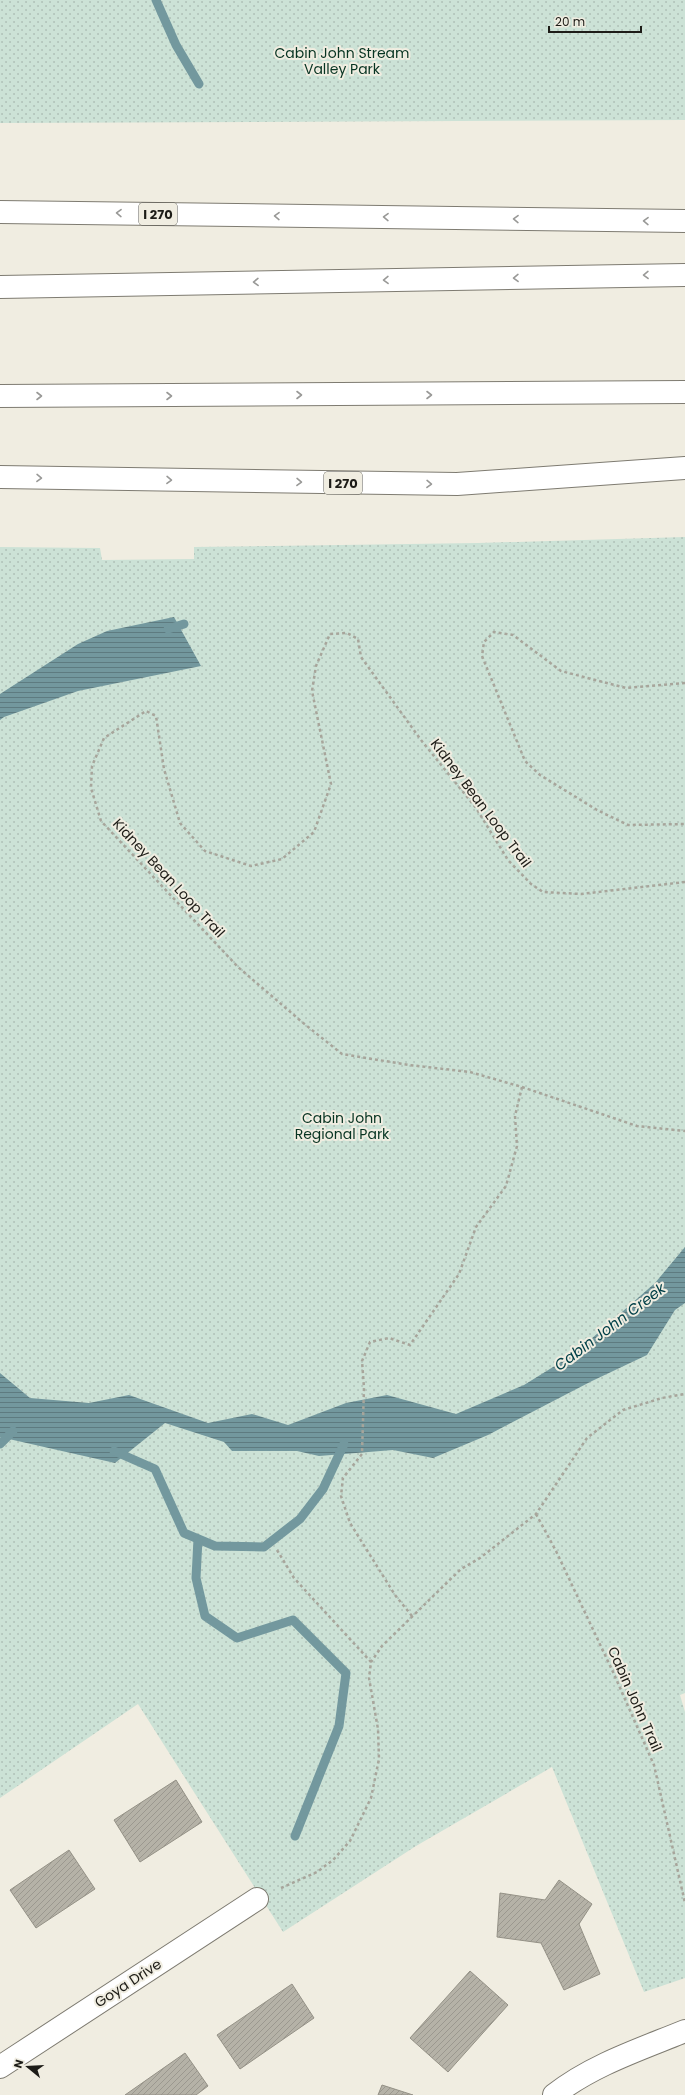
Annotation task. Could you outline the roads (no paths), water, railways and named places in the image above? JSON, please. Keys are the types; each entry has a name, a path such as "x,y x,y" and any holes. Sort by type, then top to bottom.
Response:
{"main road":[{"name":"I 270","path":"0,212 685,221"},
{"path":"0,287 685,275"},
{"path":"0,396 685,392"},
{"name":"I 270","path":"1,478 457,484 685,468"},
{"name":"Goya Drive","path":"0,2067 257,1899"},
{"path":"554,2095 566,2085 606,2063 685,2031"}],"water":[{"path":"174,617 201,666 78,691 4,717 0,720 0,694 78,644 107,631"},
{"path":"685,1247 685,1303 675,1310 647,1355 592,1381 488,1435 433,1458 393,1450 319,1456 297,1451 232,1451 224,1442 165,1423 115,1463 0,1437 0,1373 30,1398 89,1403 129,1395 208,1423 252,1414 288,1425 346,1403 387,1395 456,1414 524,1385 574,1354 655,1283"}],"waterway":[{"path":"156,0 176,45 199,84"},
{"name":"Cabin John Creek","path":"168,629 184,624"},
{"path":"0,1444 13,1431"},
{"name":"Cabin John Creek","path":"114,1451 155,1469 184,1533 215,1546 264,1547 300,1519 323,1489 344,1444"},
{"path":"198,1539 196,1578 205,1616 237,1638 293,1620 346,1673 339,1726 295,1836"}],"park label":[{"name":"Cabin John Stream Valley Park","path":"342,62"},
{"name":"Cabin John Regional Park","path":"342,1126"}]}
